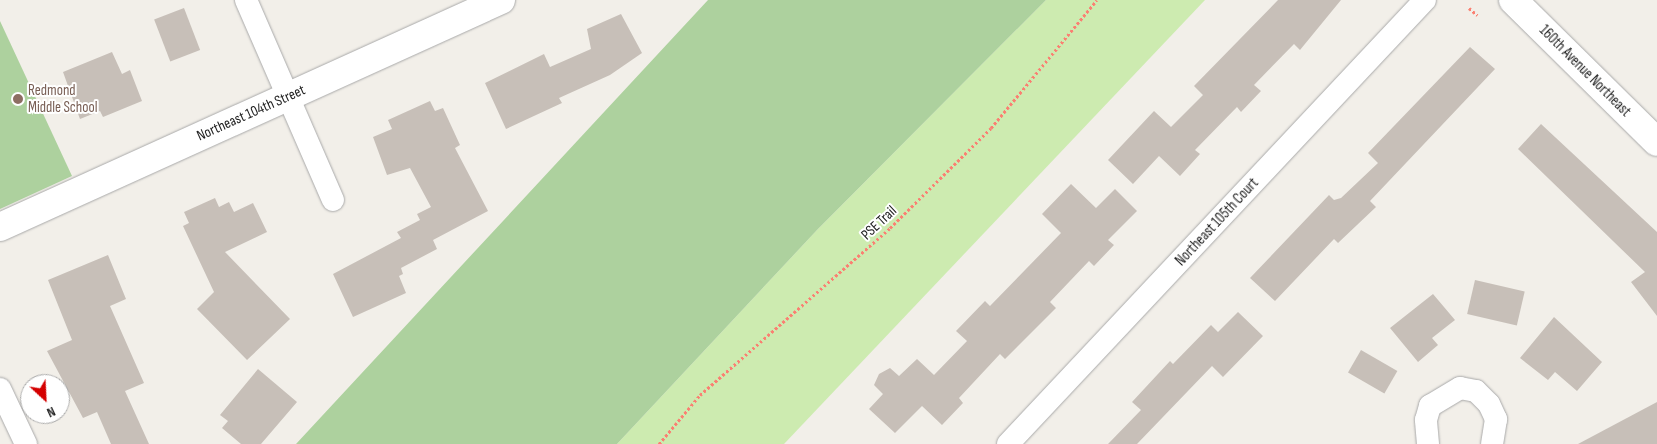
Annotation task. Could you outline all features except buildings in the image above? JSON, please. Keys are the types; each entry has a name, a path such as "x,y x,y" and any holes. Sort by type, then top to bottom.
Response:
{"street":[{"path":"246,0 333,200"},
{"name":"Northeast 104th Street","path":"0,227 501,0"},
{"name":"Northeast 105th Court","path":"1008,444 1425,0"},
{"name":"160th Avenue Northeast","path":"1513,0 1657,142"},
{"path":"1428,444 1426,420 1430,406 1460,388 1476,390 1489,404 1496,420 1492,444"},
{"path":"0,389 26,444"}],"path":[{"name":"PSE Trail","path":"659,444 700,395 890,228 991,128 1097,0"},
{"path":"1469,8 1477,15"}],"green space":[{"path":"708,0 1046,0 817,230 617,444 296,444"},
{"path":"1046,0 1205,0 784,444 617,444 817,230"},
{"name":"Redmond Middle School","path":"0,21 72,176 0,209"}],"place":[{"name":"Redmond Middle School","path":"18,99"}]}
